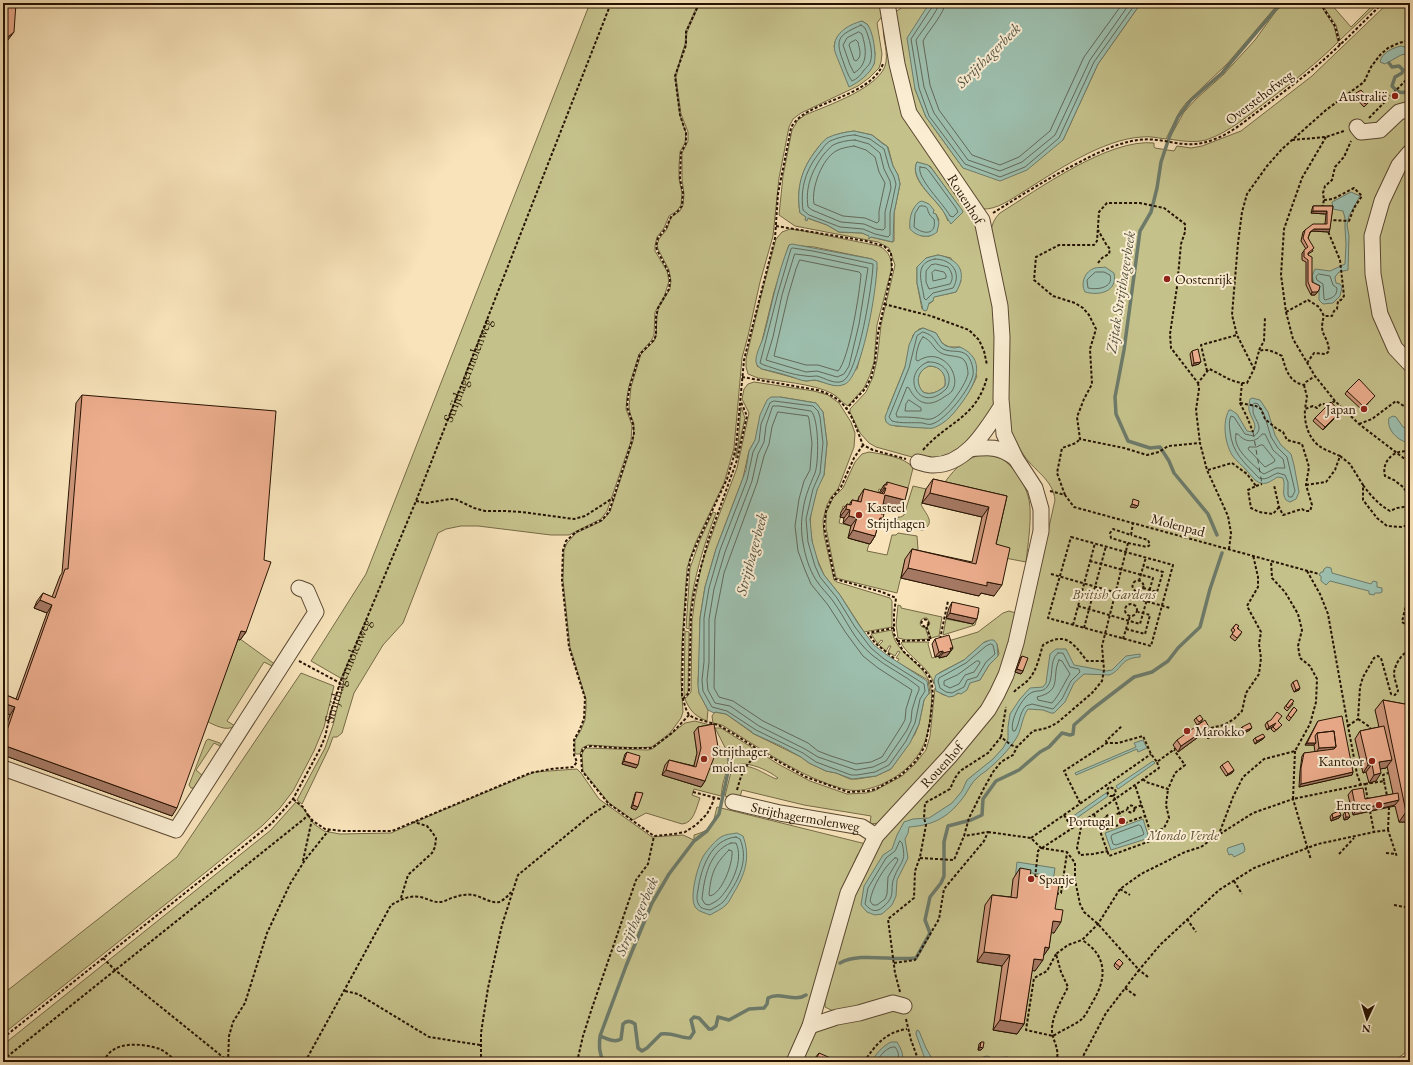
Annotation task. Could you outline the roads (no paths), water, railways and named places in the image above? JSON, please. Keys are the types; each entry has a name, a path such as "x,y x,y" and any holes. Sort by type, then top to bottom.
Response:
{"street":[{"name":"Rouenhof","path":"794,1062 810,1026 848,893 876,836 950,756 988,710 997,694 1006,674 1016,643 1041,531 1041,509 1036,488 1016,459 1004,434 1000,306 982,220 909,113 897,64 887,3"},
{"path":"1357,127 1361,132 1380,130 1399,112 1410,109"},
{"path":"1410,152 1399,165 1382,201 1372,236 1373,274 1380,314 1395,348 1410,364"},
{"path":"918,462 933,466 952,461 978,442 1002,408"},
{"name":"Rouenhof","path":"970,449 997,448 1007,452 1016,459"},
{"path":"3,768 176,830 316,612 307,591 299,588"},
{"name":"Strijthagermolenweg","path":"733,802 780,813 862,827 876,836"},
{"path":"810,1026 837,1017 858,1013 893,1003 904,1006"}],"water":[{"path":"932,3 1141,3 1098,64 1063,140 1027,170 1000,181 963,168 926,117 915,89 907,38 927,7"},
{"path":"862,21 867,24 873,37 875,60 872,68 867,74 849,87 834,46 835,41 841,32 851,25"},
{"path":"1401,46 1405,47 1407,51 1406,54 1401,55 1385,64 1380,62 1385,53 1391,49"},
{"path":"854,131 872,135 887,146 893,166 898,175 900,184 894,213 893,242 871,237 869,239 869,236 862,233 839,232 827,225 808,218 807,221 805,220 806,217 800,213 799,187 807,164 820,145 827,138 837,134"},
{"path":"917,162 928,165 932,169 962,210 963,212 951,224 919,180 915,168"},
{"path":"1351,192 1360,196 1349,216 1347,225 1349,236 1348,270 1339,272 1335,277 1336,283 1340,284 1342,287 1340,296 1333,303 1323,304 1319,300 1319,285 1314,283 1312,276 1315,269 1330,271 1345,264 1345,218 1343,211 1333,209 1332,202"},
{"path":"922,201 929,204 934,210 933,213 936,214 939,223 937,232 930,236 916,234 910,229 910,218 912,211 919,202"},
{"path":"792,244 872,259 877,262 875,288 868,328 858,364 852,377 845,384 838,386 815,380 806,381 762,369 756,363 781,268 789,245"},
{"path":"938,255 956,263 961,273 960,285 956,292 934,297 933,301 929,303 926,311 923,310 917,283 917,267 926,258"},
{"path":"1105,267 1114,273 1113,285 1101,293 1085,292 1083,281 1086,275 1095,268"},
{"path":"923,328 936,333 942,343 946,346 954,348 960,347 968,352 974,358 976,365 975,379 968,394 947,420 933,428 890,425 886,422 885,417 905,367 909,345 915,332","holes":["933,366 944,374 945,386 935,392 926,393 920,389 918,378 925,368"]},
{"path":"771,397 816,403 823,412 827,443 824,475 817,490 810,519 812,541 819,565 824,575 840,595 874,645 927,681 929,693 924,700 919,724 910,743 891,769 876,776 852,779 826,771 809,763 781,746 752,733 726,714 714,713 708,710 699,693 700,618 705,587 716,549 746,470 749,451 755,440 760,415 767,400"},
{"path":"1250,399 1260,400 1268,412 1275,435 1281,445 1291,454 1299,492 1296,499 1290,502 1286,500 1285,497 1283,478 1278,477 1266,483 1257,481 1232,455 1228,445 1225,427 1229,410 1237,414 1247,431 1253,432 1255,425 1249,411"},
{"path":"1393,416 1396,417 1403,427 1410,427 1410,443 1398,438 1391,431 1389,427 1389,418"},
{"path":"1327,567 1331,568 1332,573 1371,584 1373,581 1377,582 1377,587 1382,588 1382,592 1375,593 1374,595 1369,594 1369,591 1330,581 1326,585 1321,581 1321,576 1319,575"},
{"path":"994,640 997,644 998,656 989,665 980,680 970,683 967,690 954,696 949,697 936,691 934,680 936,675 964,660 983,643"},
{"path":"1056,649 1066,649 1074,665 1106,671 1112,670 1126,656 1140,654 1140,657 1128,660 1109,675 1084,674 1074,683 1065,702 1054,713 1043,710 1028,709 1024,715 1017,737 1003,755 975,780 953,809 934,822 909,827 905,839 908,858 897,880 896,896 892,905 882,914 875,915 867,912 861,905 864,886 883,855 892,849 904,822 913,819 929,818 952,803 962,791 967,780 993,759 1003,748 1008,739 1010,714 1020,699 1030,688 1043,687 1046,683 1050,654"},
{"path":"1143,740 1147,748 1138,752 1137,749 1076,775 1075,773 1136,747 1134,743"},
{"path":"1153,761 1155,763 1118,789 1116,786"},
{"path":"1106,793 1108,796 1071,822 1069,819"},
{"path":"1143,819 1149,838 1111,850 1105,833"},
{"path":"737,833 743,836 745,844 747,859 744,873 727,904 710,915 697,909 694,904 693,890 697,873 704,855 714,842 725,835"},
{"path":"1243,843 1245,849 1244,852 1234,857 1232,854 1229,855 1227,850 1228,848"},
{"path":"1017,862 1055,868 1052,889 1043,888 1045,875 1025,872 1015,879"},
{"path":"917,1030 919,1031 934,1062 926,1062 916,1034"},
{"path":"891,1042 897,1042 901,1049 903,1059 902,1062 872,1062 880,1050"},
{"path":"987,1056 992,1058 1008,1057 1010,1062 981,1062 983,1057"}],"waterway":[{"name":"Zijtak Strijthagerbeek","path":"1217,535 1208,514 1174,473 1169,461 1160,447 1150,448 1128,441 1116,414 1115,397 1124,350 1140,231 1151,212 1161,162 1170,135 1178,117 1191,100 1222,73 1281,3"},
{"path":"1389,63 1392,67 1399,66 1403,70 1402,73 1395,77 1392,86 1399,92 1405,92"},
{"name":"Zijtak Strijthagerbeek","path":"840,963 866,957 916,958 930,933 925,920 930,897 941,883 944,876 944,842 948,826 971,820 982,815 983,799 996,781 1019,770 1040,752 1049,747 1062,733 1070,735 1073,734 1074,725 1134,677 1152,672 1168,661 1178,648 1200,627 1210,589 1222,553"},
{"name":"Strijthagerbeek","path":"604,1062 600,1050 600,1036 626,966 652,903 669,874 694,841 707,831 719,814 730,763 728,753 717,747 716,744"},
{"name":"Zijtak Strijthagerbeek","path":"600,1036 616,1041 621,1039 623,1024 628,1021 635,1024 638,1048 642,1051 661,1034 690,1038 694,1032 691,1020 694,1017 699,1018 709,1029 712,1029 716,1026 718,1017 729,1020 749,1009 764,1008 767,1004 768,998 773,996 797,998 806,995"}],"place":[{"name":"Australië","path":"1395,96"},
{"name":"Oostenrijk","path":"1167,279"},
{"name":"Japan","path":"1364,409"},
{"name":"Kasteel Strijthagen","path":"859,515"},
{"name":"Marokko","path":"1187,731"},
{"name":"Strijthager molen","path":"704,759"},
{"name":"Kantoor","path":"1372,761"},
{"name":"Entree","path":"1379,805"},
{"name":"Portugal","path":"1122,821"},
{"name":"Spanje","path":"1031,879"}],"park label":[{"name":"British Gardens","path":"1114,594"},
{"name":"Mondo Verde","path":"1183,835"}]}
